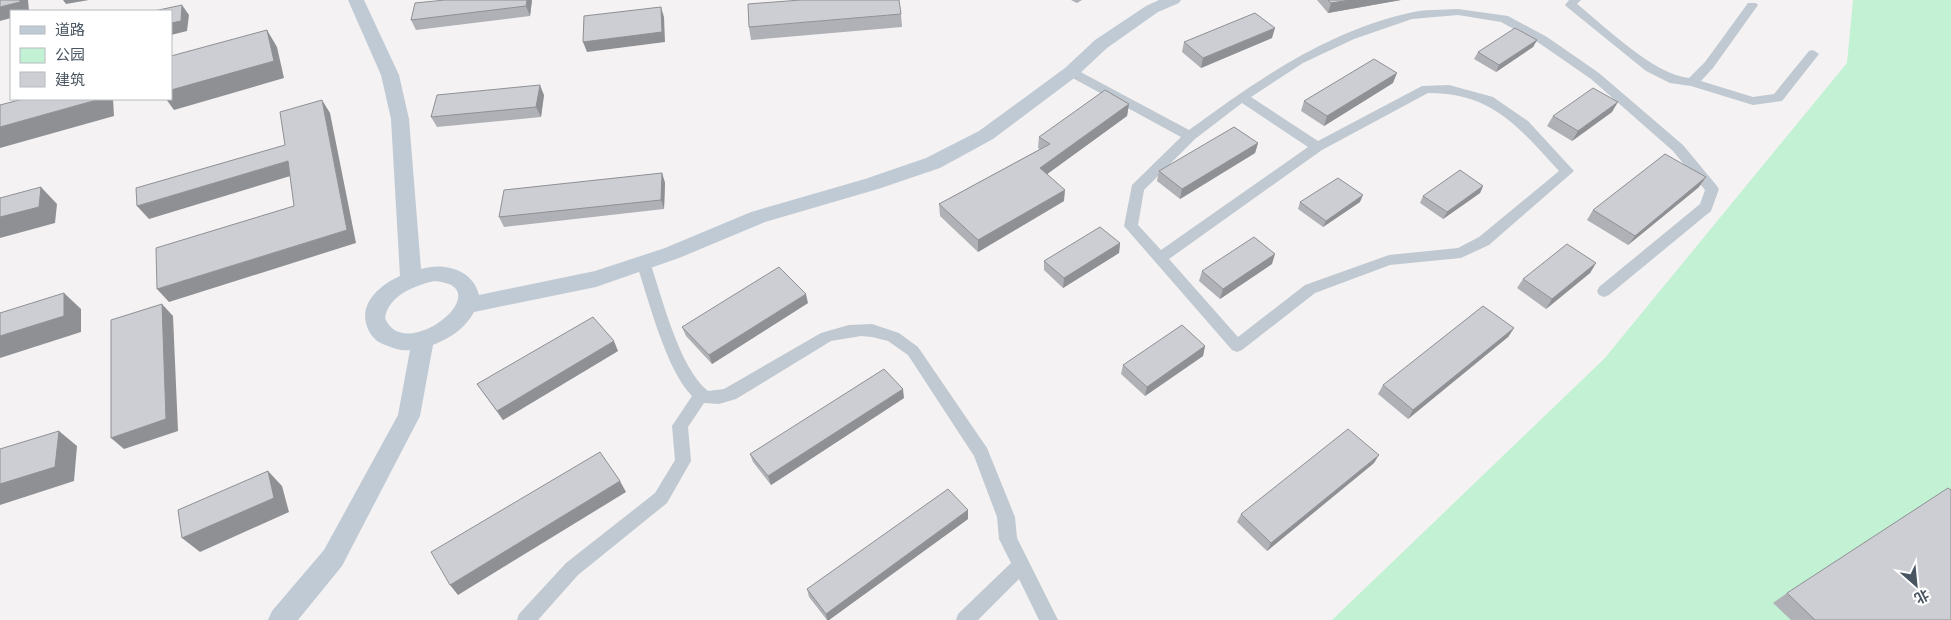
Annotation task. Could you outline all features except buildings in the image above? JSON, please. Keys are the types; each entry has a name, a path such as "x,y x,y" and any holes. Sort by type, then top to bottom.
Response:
{"street":[{"path":"356,0 390,74 400,119 411,279"},
{"path":"468,305 596,278 643,262 758,217 871,184 933,163 986,135 1071,72 1101,44 1152,9 1173,0"},
{"path":"1575,0 1571,5 1650,68 1674,80 1692,82 1753,101 1778,98 1814,54"},
{"path":"1692,82 1709,65 1752,5"},
{"path":"1160,258 1317,147 1426,89 1449,89 1489,100 1523,124 1567,171 1484,241 1461,253 1389,260 1310,289 1237,346 1160,258 1132,226 1137,188 1190,136 1242,97 1299,60 1350,36 1411,16 1458,12 1504,19 1543,40 1595,76 1678,148 1712,189 1706,207 1604,291"},
{"path":"1071,72 1190,136"},
{"path":"1242,97 1317,147"},
{"path":"643,262 680,364 696,391 702,395 716,398 730,394 826,337 836,333 858,329 870,330 899,339 913,351 981,453 1006,517 1008,539 1049,620"},
{"path":"435,273 455,277 462,282 467,288 469,296 468,305 463,314 451,326 435,336 422,340 398,341 381,333 377,326 377,309 382,300 400,284 435,273"},
{"path":"280,620 333,558 409,416 422,340"},
{"path":"526,620 572,569 661,498 682,461 680,426 702,395"},
{"path":"965,620 1021,565"}],"green space":[{"path":"1853,0 1951,0 1951,620 1332,620 1604,359 1847,63"}]}
